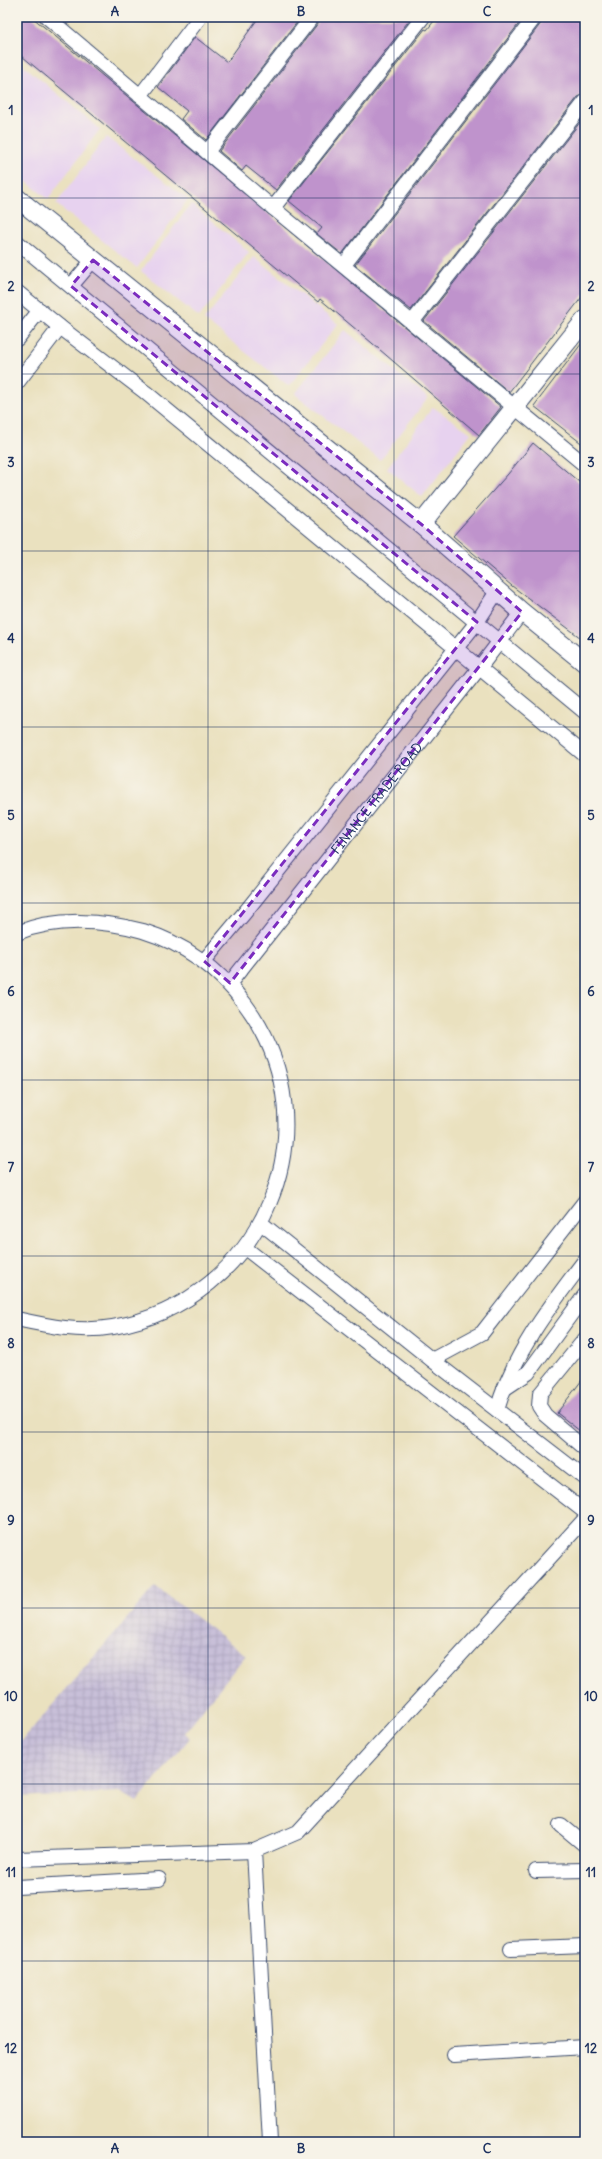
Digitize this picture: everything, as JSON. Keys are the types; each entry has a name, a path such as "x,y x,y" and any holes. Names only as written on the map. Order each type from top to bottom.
{"street":[{"path":"47,17 273,208 413,321 585,465"},
{"path":"140,96 200,17"},
{"path":"207,152 312,17"},
{"path":"273,208 423,17"},
{"path":"344,265 535,17"},
{"path":"413,321 585,102"},
{"path":"17,198 420,524 585,664"},
{"path":"17,242 236,421 414,572 477,622 499,643 585,712"},
{"path":"72,286 93,260"},
{"path":"17,292 145,392 456,647 585,755"},
{"path":"17,339 40,310"},
{"path":"420,524 517,407 585,320"},
{"path":"17,383 60,327"},
{"path":"204,960 246,911 477,622 498,590"},
{"name":"FINANCE TRADE ROAD","path":"230,983 522,612"},
{"path":"17,933 26,929 72,921 119,924 163,938 204,960 230,983 260,1025 280,1072 287,1124 280,1175 261,1223 245,1248 208,1286 163,1313 112,1328 60,1329 17,1318"},
{"path":"432,1360 482,1333 585,1201"},
{"path":"261,1223 432,1360 585,1478"},
{"path":"245,1248 585,1512"},
{"path":"497,1410 503,1389 526,1342 585,1260"},
{"path":"503,1389 528,1373 585,1295"},
{"path":"585,1339 540,1394 539,1406 545,1415 585,1449"},
{"path":"17,1859 254,1851 298,1832 585,1519"},
{"path":"562,1825 585,1845"},
{"path":"254,1851 270,2142"},
{"path":"536,1871 585,1870"},
{"path":"17,1887 159,1879"},
{"path":"511,1949 585,1946"},
{"path":"454,2055 585,2047"}],"highlighted area":[{"path":"93,260 421,524 522,612 230,983 204,961 477,622 71,286"}],"shaded area":[{"path":"17,60 100,129 48,199 17,174"},
{"path":"106,137 188,199 137,268 56,204"},
{"path":"191,204 249,252 199,317 141,271"},
{"path":"254,257 338,324 289,386 204,320"},
{"path":"345,330 428,398 380,460 295,394"},
{"path":"433,407 471,433 422,497 387,468"},
{"path":"155,1586 246,1655 184,1733 190,1738 137,1802 120,1792 17,1797 17,1746"}],"building":[{"path":"22,17 32,17 501,407 479,435 320,299 318,302 17,52 17,24"},
{"path":"259,17 301,17 206,140 181,119 187,111 158,87 195,37 227,62"},
{"path":"320,17 411,18 276,190 246,166 242,171 219,151 319,22"},
{"path":"437,17 524,17 342,254 317,234 322,228 289,201 425,29 427,30"},
{"path":"543,17 585,17 585,94 578,97 411,310 355,265 542,22"},
{"path":"585,116 585,293 509,392 424,321"},
{"path":"585,339 585,446 534,406"},
{"path":"533,443 585,487 585,641 512,586 453,536 508,474"},
{"path":"585,1376 585,1435 557,1413"}]}
